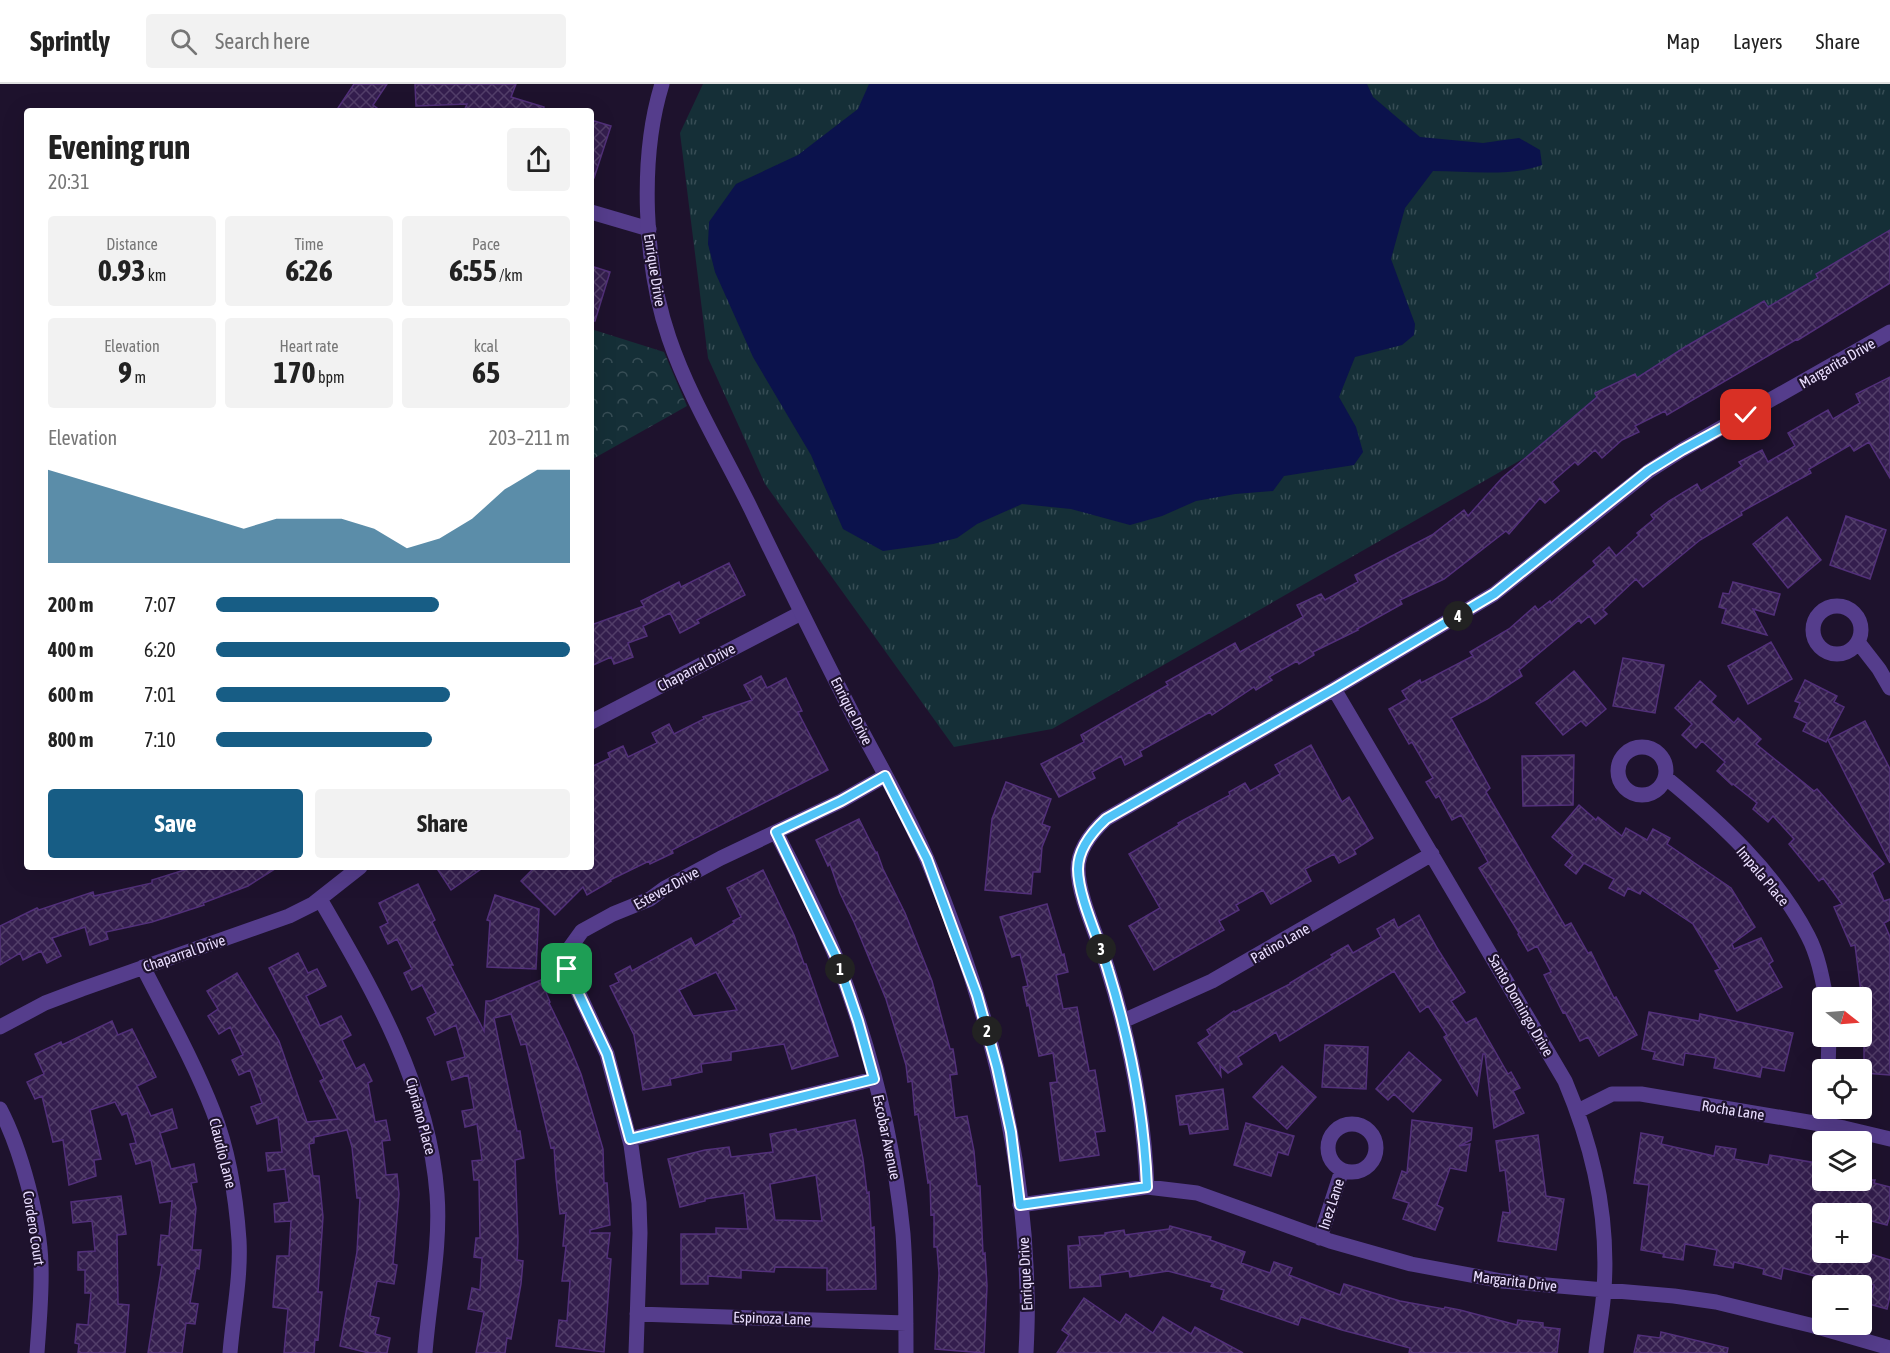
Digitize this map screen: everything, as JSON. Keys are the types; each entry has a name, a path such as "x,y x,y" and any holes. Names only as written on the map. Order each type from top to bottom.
{"street":[{"name":"Enrique Drive","path":"662,84 652,131 648,167 649,229 659,302 669,339 693,395 801,613 927,859 977,995 997,1067 1011,1132 1027,1291 1026,1353"},
{"path":"594,213 649,229"},
{"name":"Margarita Drive","path":"1147,1187 1146,1150 1128,1038 1108,968 1079,885 1078,867 1082,850 1092,831 1106,819 1334,689 1494,594 1648,471 1890,332"},
{"name":"Chaparral Drive","path":"594,720 801,613"},
{"path":"1858,642 1879,669 1890,688"},
{"name":"Santo Domingo Drive","path":"1334,689 1565,1081 1578,1111 1592,1155 1605,1245 1604,1290 1596,1353"},
{"name":"Estevez Drive","path":"636,1353 639,1213 630,1139 607,1054 567,969 569,949 574,939 582,931 613,914 650,899 665,888 841,801 885,776"},
{"name":"Impala Place","path":"1665,777 1701,806 1759,866 1786,901 1809,937 1824,987"},
{"name":"Escobar Avenue","path":"776,832 837,959 874,1079 896,1181 905,1270 906,1353"},
{"name":"Patino Lane","path":"1123,1021 1212,981 1432,854"},
{"name":"Chaparral Drive","path":"0,1027 45,1004 289,916 320,899 356,870"},
{"name":"Cipriano Place","path":"320,899 401,1053 415,1085 432,1150 437,1194 437,1236 424,1353"},
{"name":"Claudio Lane","path":"143,967 213,1111 227,1155 235,1197 239,1242 238,1284 230,1353"},
{"path":"630,1139 874,1079"},
{"name":"Rocha Lane","path":"1578,1111 1612,1094 1625,1092 1890,1138"},
{"name":"Cordero Court","path":"0,1109 9,1126 26,1180 36,1224 41,1263 37,1353"},
{"path":"1819,1124 1820,1119"},
{"name":"Inez Lane","path":"1320,1238 1342,1170"},
{"name":"Margarita Drive","path":"1020,1205 1147,1187 1197,1193 1320,1238 1411,1264 1460,1274 1550,1286 1716,1302 1814,1326 1890,1348"},
{"name":"Espinoza Lane","path":"637,1314 906,1323"}],"green space":[{"path":"703,84 1890,84 1890,248 1052,729 954,747 765,484 708,358 680,133"},
{"path":"594,330 664,352 687,406 594,458"}],"shaded area":[{"path":"869,84 1367,84 1373,97 1420,137 1483,143 1519,138 1540,150 1542,165 1502,172 1433,171 1405,208 1391,259 1415,324 1414,335 1402,345 1355,357 1339,397 1356,427 1363,452 1354,465 1284,476 1273,491 1235,494 1196,501 1162,516 1130,525 1071,509 1022,504 977,524 957,538 883,551 843,529 811,455 753,357 715,272 708,244 709,222 736,184 798,155 858,109"}],"building":[{"path":"354,84 387,84 373,105 377,108 338,108"},
{"path":"415,84 516,84 511,97 544,107 465,108 467,104 416,106"},
{"path":"594,121 611,126 594,178"},
{"path":"1890,230 1890,283 1798,340 1667,415 1665,411 1635,426 1639,432 1622,440 1602,458 1595,450 1578,465 1575,462 1552,482 1559,491 1545,503 1540,498 1509,534 1506,531 1444,579 1400,600 1402,604 1358,630 1313,652 1314,655 1299,664 1297,661 1269,677 1272,680 1256,690 1254,687 1212,715 1210,712 1140,751 1142,756 1125,765 1121,756 1092,772 1095,778 1059,797 1041,764 1084,742 1081,735 1168,685 1166,682 1235,643 1240,652 1303,617 1297,605 1321,594 1325,600 1358,582 1355,575 1432,535 1464,510 1468,516 1502,478 1597,397 1595,393 1635,374 1637,378 1764,301 1768,307 1818,278 1816,274"},
{"path":"594,267 610,272 594,321"},
{"path":"1890,377 1890,478 1869,442 1854,451 1850,445 1809,469 1811,473 1741,512 1742,515 1700,540 1643,587 1636,579 1603,610 1607,614 1595,624 1589,616 1581,623 1579,620 1519,670 1522,676 1487,699 1451,718 1490,788 1486,792 1565,926 1571,923 1588,953 1591,952 1614,998 1616,997 1637,1035 1599,1056 1588,1037 1580,1041 1565,1012 1563,1013 1544,975 1551,972 1537,946 1528,951 1479,868 1488,862 1461,815 1452,820 1439,796 1436,798 1426,782 1433,778 1412,742 1409,744 1389,709 1407,699 1402,691 1420,680 1421,683 1473,656 1470,652 1509,629 1535,606 1538,610 1550,601 1551,603 1596,565 1593,561 1609,547 1616,556 1639,535 1637,533 1654,519 1651,515 1669,501 1697,484 1701,491 1742,466 1739,462 1762,450 1768,462 1795,446 1788,433 1828,410 1833,419 1860,403 1856,394"},
{"path":"1846,516 1886,530 1870,579 1830,565"},
{"path":"1787,517 1821,560 1788,588 1753,544"},
{"path":"729,563 745,595 697,620 699,623 680,633 670,613 643,626 647,636 628,643 633,657 614,664 611,657 594,665 594,624 644,606 641,601 679,582 681,587"},
{"path":"1733,582 1780,594 1774,615 1753,609 1767,635 1722,623 1726,609 1719,607 1723,593 1729,594"},
{"path":"1771,642 1792,679 1748,704 1728,666"},
{"path":"1623,658 1664,665 1655,713 1613,706"},
{"path":"1574,671 1606,709 1586,726 1581,721 1563,735 1536,703"},
{"path":"761,676 767,688 786,678 802,711 798,712 828,770 672,850 673,853 650,864 649,861 610,880 587,895 583,887 555,915 521,881 532,870 594,870 594,766 610,758 608,753 623,746 628,757 657,743 652,733 669,724 674,734 704,719 703,717 752,700 744,685"},
{"path":"1805,680 1837,696 1834,702 1844,707 1826,742 1803,731 1807,723 1794,717 1800,703 1795,701"},
{"path":"1700,681 1716,696 1711,702 1734,723 1738,718 1761,739 1756,744 1814,791 1817,789 1884,864 1872,873 1884,901 1890,899 1890,920 1884,923 1890,937 1890,1075 1872,1074 1872,1059 1864,1059 1864,1047 1872,1047 1872,987 1860,987 1855,945 1851,946 1834,907 1842,904 1823,878 1819,881 1789,844 1794,839 1773,816 1768,822 1753,809 1757,803 1717,771 1725,762 1702,741 1696,748 1682,735 1692,724 1675,708"},
{"path":"1865,721 1890,769 1890,863 1828,740"},
{"path":"1311,745 1342,802 1349,797 1373,838 1354,850 1356,854 1339,863 1334,854 1305,869 1311,881 1271,904 1263,890 1236,905 1239,910 1219,921 1224,930 1154,970 1129,926 1160,908 1129,854 1179,825 1178,823 1230,795 1229,792 1245,783 1250,791 1280,774 1275,765"},
{"path":"1574,755 1573,805 1523,806 1522,756"},
{"path":"1006,782 1051,799 1042,824 1050,827 1042,847 1040,872 1033,872 1031,894 985,890 992,819"},
{"path":"1579,805 1596,820 1598,817 1622,836 1626,828 1647,840 1653,829 1670,838 1667,844 1731,888 1755,927 1732,944 1734,949 1761,938 1773,961 1769,964 1782,987 1737,1011 1715,971 1720,969 1693,924 1642,890 1640,894 1628,888 1624,896 1609,888 1614,879 1584,863 1576,874 1565,865 1573,855 1552,837"},
{"path":"859,819 905,913 932,981 950,1049 953,1049 957,1074 950,1075 955,1118 967,1116 974,1151 977,1186 980,1186 987,1286 984,1353 935,1349 939,1273 937,1247 934,1247 934,1214 931,1215 930,1182 928,1183 918,1114 915,1115 912,1081 908,1082 906,1065 886,999 840,893 830,864 828,866 816,840"},
{"path":"184,870 273,870 248,886 203,903 204,905 152,922 106,932 108,939 90,945 85,927 52,938 61,956 47,963 41,951 23,960 20,953 0,965 0,926 37,908 39,910 93,892 94,896 152,883 152,880"},
{"path":"438,870 480,870 451,890"},
{"path":"763,870 794,935 804,964 806,964 838,1056 792,1069 784,1044 731,1052 731,1060 701,1064 702,1072 670,1079 671,1085 643,1090 634,1035 610,986 619,982 615,974 630,966 632,971 691,938 695,946 734,923 733,921 741,917 727,888","holes":["716,972 737,1010 693,1016 679,990"]},
{"path":"418,884 435,920 432,922 453,965 450,965 484,1031 486,1001 541,980 581,1074 603,1149 604,1183 607,1183 610,1225 590,1230 590,1233 610,1233 607,1258 611,1259 604,1352 556,1346 559,1320 567,1321 570,1281 562,1281 566,1246 563,1246 566,1213 560,1214 554,1147 551,1148 526,1044 521,1045 511,1014 494,1018 524,1158 515,1160 517,1260 523,1261 521,1284 511,1339 507,1338 505,1353 476,1353 484,1312 468,1309 472,1288 480,1290 482,1258 474,1257 476,1238 480,1238 479,1180 474,1180 472,1161 482,1160 477,1124 465,1127 462,1111 474,1109 468,1075 452,1080 447,1062 465,1057 456,1025 435,1035 427,1018 436,1013 422,985 412,990 404,973 412,969 397,939 388,944 380,927 388,923 379,903"},
{"path":"495,895 539,909 536,969 487,967 490,921 487,920"},
{"path":"1047,904 1068,972 1056,975 1063,1009 1077,1007 1089,1071 1095,1070 1105,1131 1095,1132 1099,1155 1060,1161 1050,1083 1057,1082 1053,1053 1039,1056 1023,987 1028,986 1020,954 1012,957 1000,917"},
{"path":"1419,915 1465,992 1451,1001 1466,1023 1476,1018 1508,1074 1511,1072 1520,1088 1513,1091 1524,1113 1494,1128 1485,1054 1483,1054 1477,1095 1444,1037 1447,1035 1428,1006 1420,1012 1394,971 1280,1041 1276,1032 1238,1057 1242,1064 1228,1073 1220,1066 1221,1076 1198,1043 1210,1035 1207,1030 1234,1011 1290,984 1348,945 1353,953 1381,937 1377,929 1394,919 1398,928"},
{"path":"298,953 308,973 317,969 326,986 306,996 320,1026 341,1016 351,1035 342,1040 356,1069 364,1064 372,1081 368,1083 375,1122 386,1120 390,1140 382,1141 386,1175 397,1174 399,1194 393,1264 397,1265 394,1284 377,1281 370,1316 379,1318 375,1334 390,1338 387,1353 369,1353 340,1346 357,1252 360,1198 357,1198 352,1147 347,1130 314,1137 314,1143 309,1144 313,1176 319,1176 323,1217 318,1292 322,1292 318,1340 315,1339 314,1353 284,1353 288,1309 273,1307 277,1256 289,1256 291,1221 275,1222 274,1204 289,1202 285,1169 268,1171 266,1153 282,1152 278,1117 257,1124 251,1107 262,1103 250,1070 239,1075 232,1060 243,1055 230,1027 219,1034 208,1016 218,1009 207,991 237,973 279,1041 307,1122 338,1119 320,1081 324,1079 269,968"},
{"path":"1649,1012 1699,1021 1700,1014 1793,1033 1784,1071 1762,1067 1760,1077 1714,1068 1716,1058 1685,1053 1683,1065 1653,1059 1655,1052 1642,1049"},
{"path":"112,1021 118,1035 132,1029 156,1077 137,1086 151,1116 172,1109 177,1128 160,1133 171,1169 194,1164 197,1182 191,1183 196,1208 192,1250 201,1250 199,1269 196,1268 190,1303 198,1304 195,1324 186,1323 182,1353 148,1353 162,1265 158,1265 161,1235 169,1236 172,1201 160,1203 151,1160 136,1164 130,1144 136,1143 127,1113 122,1115 115,1102 90,1110 101,1159 94,1160 96,1176 69,1185 63,1140 53,1142 42,1096 35,1099 27,1082 44,1074 35,1054 61,1042 62,1045"},
{"path":"1325,1045 1368,1047 1366,1089 1322,1087"},
{"path":"1409,1052 1441,1080 1413,1112 1394,1094 1388,1100 1376,1089"},
{"path":"1282,1066 1316,1097 1287,1129 1253,1097"},
{"path":"1223,1089 1228,1129 1190,1134 1188,1124 1180,1125 1176,1096"},
{"path":"855,1120 867,1193 869,1192 871,1228 874,1227 876,1289 827,1290 827,1268 775,1267 774,1272 741,1270 741,1278 708,1276 708,1284 681,1284 681,1234 716,1234 716,1228 748,1229 744,1193 705,1199 705,1201 680,1207 668,1159 729,1147 731,1157 773,1152 770,1134 796,1129 797,1132","holes":["816,1175 822,1221 775,1220 770,1184"]},
{"path":"1412,1120 1472,1128 1471,1140 1459,1146 1470,1144 1466,1171 1450,1168 1437,1205 1443,1208 1435,1230 1403,1219 1409,1203 1393,1198 1402,1171 1407,1173"},
{"path":"1246,1123 1294,1136 1288,1155 1278,1152 1271,1176 1234,1165"},
{"path":"1641,1133 1663,1137 1661,1144 1714,1156 1716,1146 1736,1149 1734,1159 1768,1165 1770,1155 1812,1162 1812,1191 1872,1191 1872,1180 1875,1180 1874,1183 1890,1187 1890,1216 1887,1225 1872,1221 1872,1203 1812,1203 1812,1263 1872,1263 1872,1254 1890,1260 1890,1296 1887,1309 1872,1305 1874,1285 1872,1284 1872,1275 1812,1275 1783,1268 1781,1279 1763,1274 1764,1269 1734,1262 1733,1268 1714,1265 1717,1250 1685,1244 1683,1260 1641,1250 1649,1185 1634,1183"},
{"path":"1538,1135 1546,1196 1564,1199 1556,1250 1498,1241 1503,1212 1510,1213 1505,1170 1500,1171 1496,1141"},
{"path":"121,1196 126,1234 117,1235 118,1304 129,1305 125,1353 78,1353 79,1344 75,1343 77,1324 88,1325 91,1293 85,1293 85,1270 78,1270 78,1252 95,1251 92,1221 73,1223 71,1202"},
{"path":"1170,1226 1211,1237 1210,1240 1245,1252 1241,1263 1270,1273 1274,1262 1292,1268 1289,1275 1340,1295 1344,1284 1400,1301 1460,1310 1517,1325 1518,1320 1543,1323 1543,1327 1560,1329 1557,1353 1409,1353 1410,1348 1301,1317 1298,1325 1221,1299 1224,1290 1211,1286 1213,1283 1168,1271 1130,1277 1129,1271 1100,1275 1101,1286 1070,1288 1068,1246 1080,1245 1079,1237 1105,1235 1105,1233 1124,1230 1125,1235 1169,1229"},
{"path":"1084,1298 1120,1323 1126,1314 1153,1333 1163,1317 1191,1334 1195,1327 1243,1353 1057,1353 1069,1335 1062,1330"},
{"path":"1661,1332 1728,1348 1727,1353 1634,1353 1638,1335 1660,1338"}],"route":[{"path":"567,969 607,1054 630,1139 874,1079 837,959 776,832 841,801 885,776 927,859 977,995 997,1067 1011,1132 1020,1205 1147,1187 1146,1150 1128,1038 1108,968 1079,885 1078,867 1082,850 1092,831 1106,819 1334,689 1494,594 1648,471 1746,415"}]}
